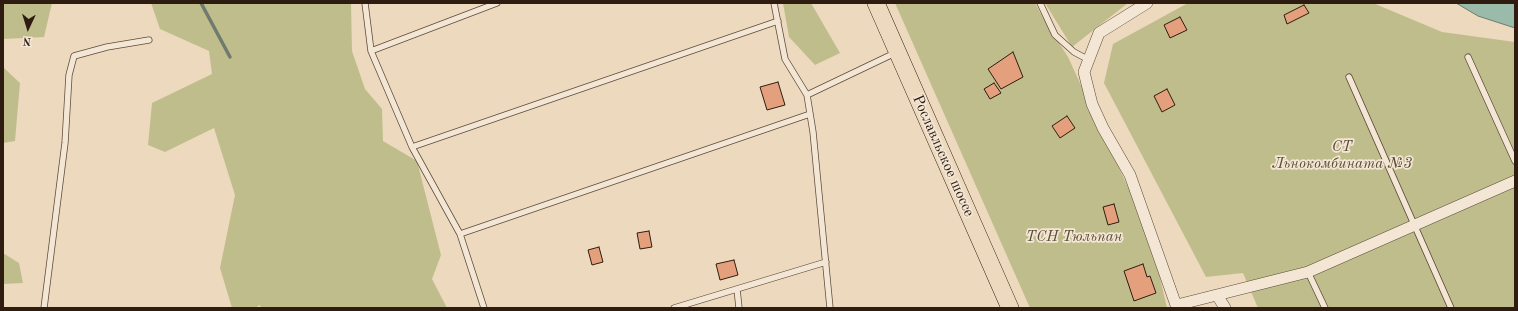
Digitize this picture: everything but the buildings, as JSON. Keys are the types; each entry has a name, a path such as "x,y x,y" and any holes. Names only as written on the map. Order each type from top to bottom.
{"main road":[{"name":"Рославльское шоссе","path":"876,3 1010,308"}],"street":[{"path":"1147,3 1135,6 1100,33 1084,72 1092,104 1130,175 1177,307 1217,295 1308,272 1515,180"},
{"path":"1217,295 1225,308"}],"lane":[{"path":"365,3 371,51 412,147 460,234 484,308"},
{"path":"371,51 497,3"},
{"path":"774,3 785,59 806,95 810,114 830,308"},
{"path":"1040,3 1055,35 1074,52 1089,60"},
{"path":"412,147 778,21"},
{"path":"44,308 64,143 69,75 74,56 108,47 148,40"},
{"path":"806,95 897,52"},
{"path":"1468,57 1515,161"},
{"path":"1349,77 1451,308"},
{"path":"460,234 810,114"},
{"path":"674,308 826,262"},
{"path":"1308,272 1325,308"},
{"path":"737,289 739,308"}],"green space":[{"path":"3,3 52,3 44,37 3,39"},
{"path":"151,3 351,3 352,51 365,89 382,109 383,141 417,161 441,255 432,279 447,308 261,308 260,305 255,308 232,308 220,268 235,195 214,128 165,152 148,145 152,103 212,74 209,51 160,29"},
{"path":"783,3 811,3 840,53 815,65 789,37"},
{"name":"ТСН Тюльпан","path":"895,3 1035,3 1068,57 1150,235 1167,308 1030,308"},
{"path":"1045,3 1128,3 1072,47"},
{"name":"СТ Льнокомбината №3","path":"1188,3 1373,3 1442,32 1515,42 1515,308 1258,308 1243,273 1206,277 1104,83 1113,44"},
{"path":"3,67 20,83 15,141 3,143"},
{"path":"3,253 19,263 23,283 3,284"}],"shaded area":[{"path":"1456,3 1515,3 1515,28 1478,16"}],"waterway":[{"path":"201,3 230,57"}]}
